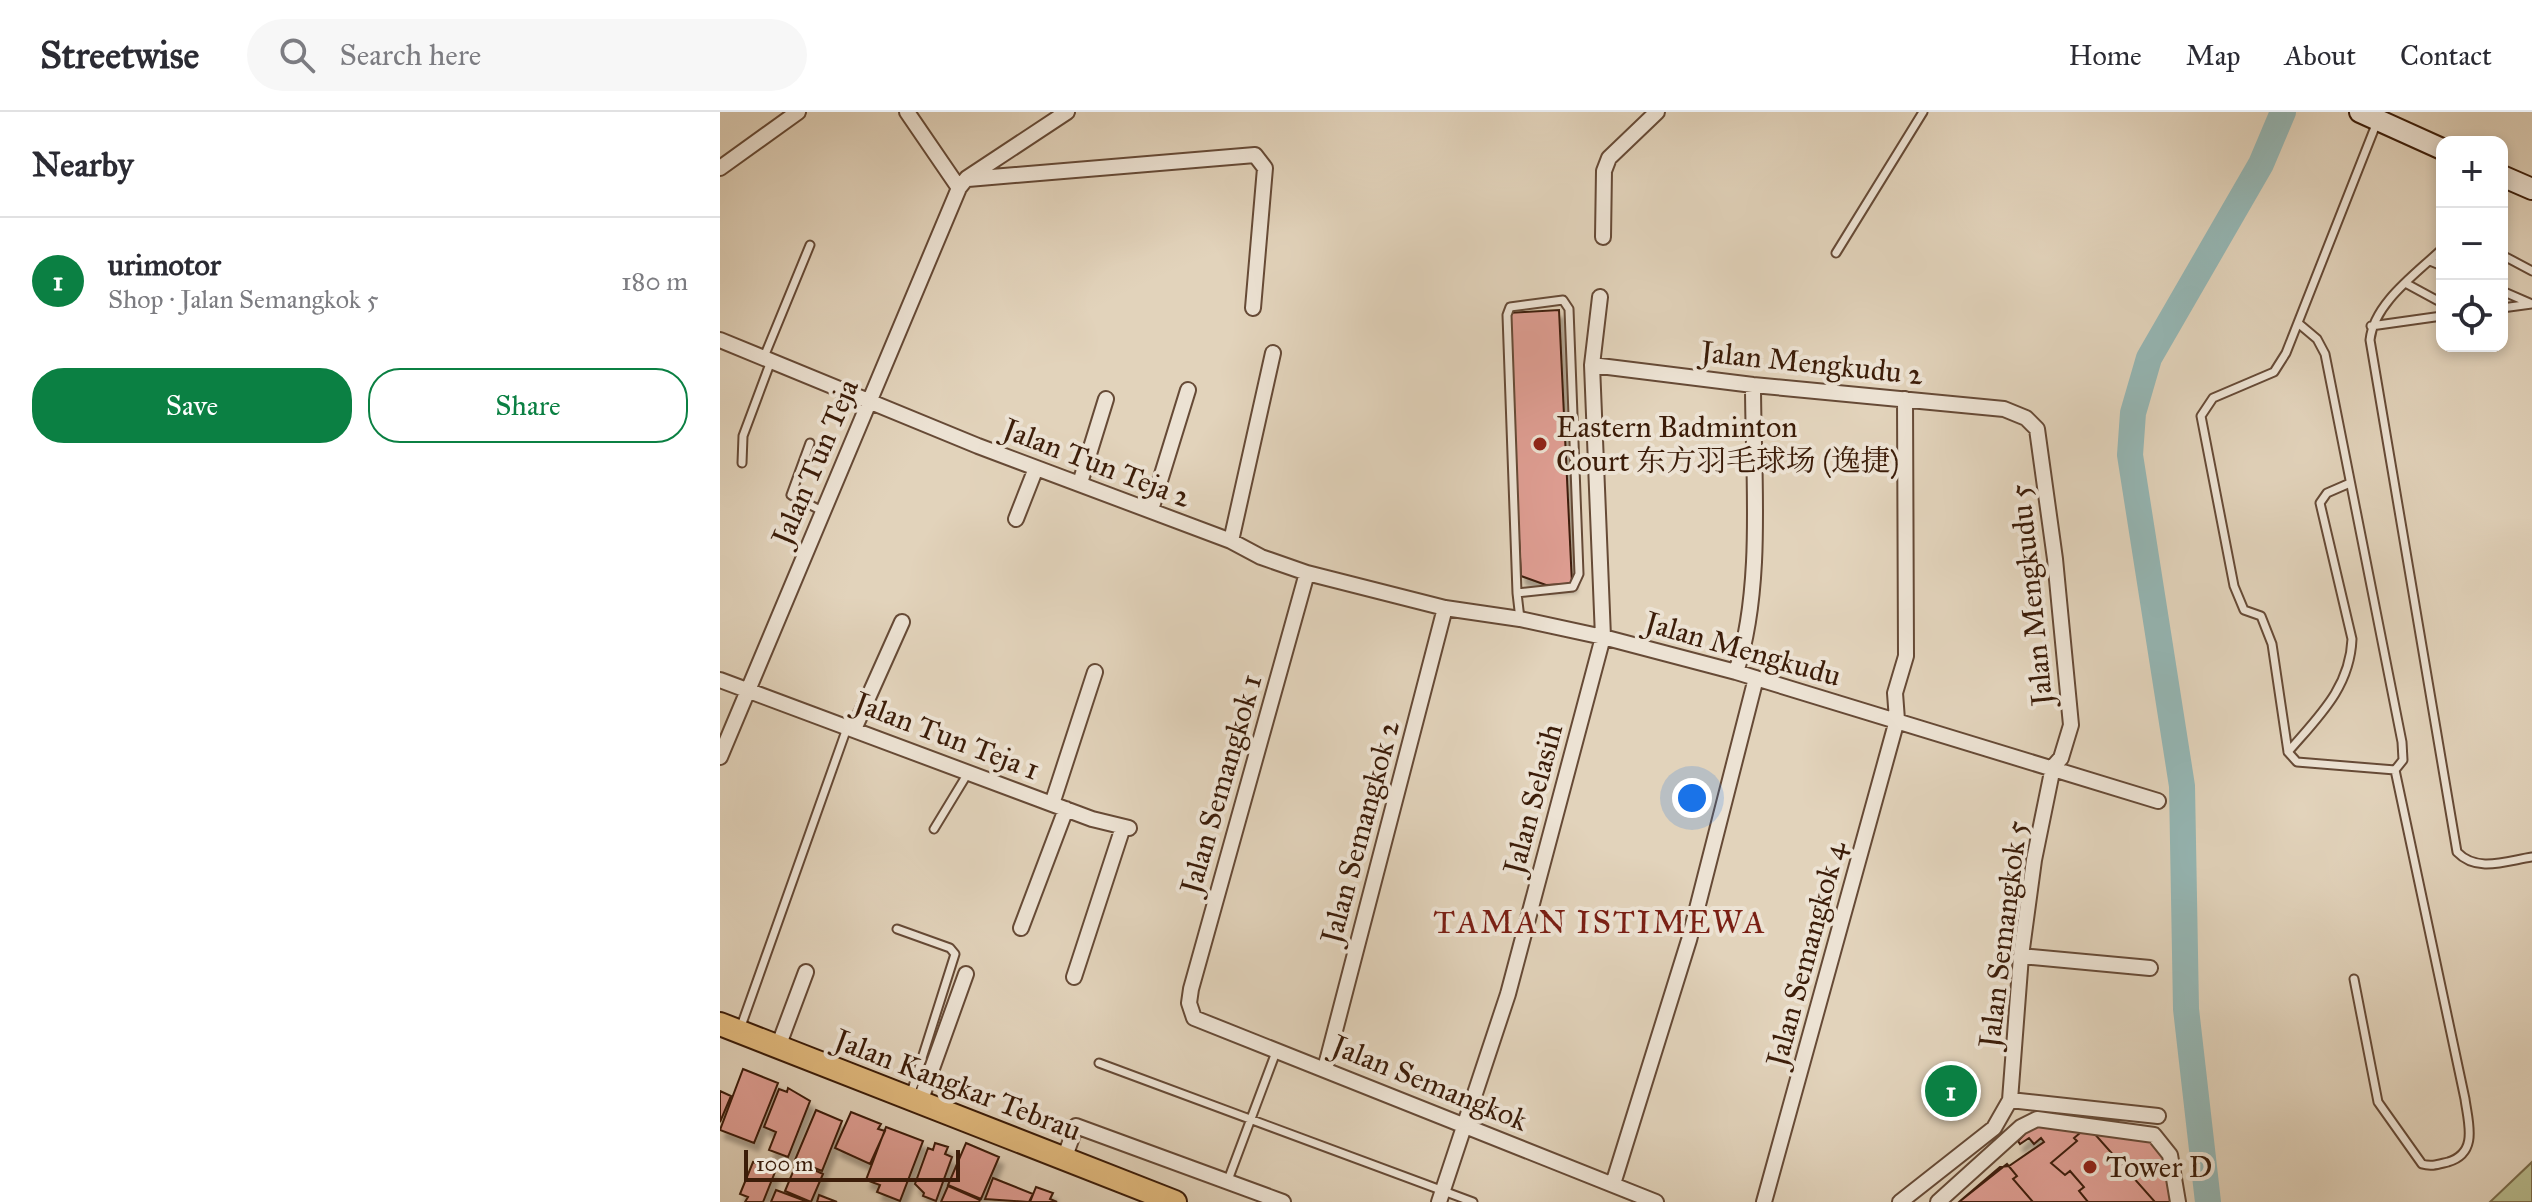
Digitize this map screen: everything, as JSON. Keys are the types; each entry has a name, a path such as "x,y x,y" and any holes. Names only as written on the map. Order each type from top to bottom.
{"main road":[{"name":"Jalan Kangkar Tebrau","path":"730,1027 1064,1159 1142,1196 1175,1202"}],"street":[{"path":"720,168 798,112"},
{"path":"907,112 963,183"},
{"path":"963,183 1067,112"},
{"path":"1603,237 1604,171 1609,158 1657,112"},
{"path":"2369,116 2436,146"},
{"path":"963,183 1255,155 1265,168 1253,308"},
{"path":"2508,179 2532,189"},
{"name":"Jalan Tun Teja","path":"720,757 963,183"},
{"name":"Jalan Selasih","path":"1441,1197 1508,994 1603,637 1592,365 1600,297"},
{"name":"Jalan Tun Teja 2","path":"720,340 1307,573"},
{"path":"1231,541 1273,353"},
{"name":"Jalan Mengkudu 2","path":"1592,365 1753,385 2004,409 2026,418"},
{"path":"1736,672 1745,644 1751,598 1753,385"},
{"path":"1151,510 1188,390"},
{"path":"1080,483 1106,399"},
{"name":"Jalan Semangkok 4","path":"1764,1202 1897,720 1895,693 1906,656 1905,399"},
{"name":"Jalan Mengkudu 5","path":"2026,418 2037,429 2055,559 2071,725 2065,748 2053,767"},
{"path":"1016,519 1036,468"},
{"name":"Jalan Mengkudu","path":"1307,573 1445,608 1520,619 1603,637 1736,672 2158,801"},
{"name":"Jalan Semangkok 1","path":"1190,1009 1191,989 1307,573"},
{"name":"Jalan Semangkok 2","path":"1325,1069 1445,608"},
{"path":"852,726 902,622"},
{"path":"1021,928 1059,806 1095,672"},
{"path":"1613,1184 1689,940 1756,678"},
{"name":"Jalan Tun Teja 1","path":"720,680 852,726 1059,806 1126,827 1074,977"},
{"name":"Jalan Semangkok 5","path":"1900,1202 1994,1128 2010,1100 2021,956 2034,860 2053,767"},
{"path":"2021,956 2150,968"},
{"path":"778,1047 806,972"},
{"path":"915,1100 966,974"},
{"name":"Jalan Semangkok","path":"1190,1009 1197,1021 1465,1124 1650,1201"},
{"path":"2010,1100 2158,1116"},
{"path":"1938,1202 2021,1127 2045,1118 2154,1135 2170,1155 2178,1202"},
{"path":"1064,1159 1076,1126 1283,1202"}],"lane":[{"path":"1836,253 1923,112"},
{"path":"2369,116 2298,323 2274,372 2213,398 2201,416 2234,586 2244,610 2261,616 2272,644 2288,752 2297,762 2395,770"},
{"path":"742,463 743,436 810,245"},
{"path":"2436,255 2380,311 2371,326 2370,340 2457,852 2467,862 2482,865 2532,857"},
{"path":"2508,258 2532,271"},
{"path":"2430,261 2436,264"},
{"path":"2407,284 2436,300"},
{"path":"2508,294 2532,304"},
{"path":"1517,593 1573,587 1579,574 1569,309 1563,300 1517,304 1510,307 1507,315 1517,593 1520,619"},
{"path":"2508,307 2532,304"},
{"path":"2371,326 2436,317"},
{"path":"2298,323 2317,339 2325,354 2402,742 2403,760 2395,770"},
{"path":"810,443 791,495 822,511"},
{"path":"2288,752 2336,696 2351,656 2352,639 2320,503 2327,493 2350,483"},
{"path":"730,1027 852,726"},
{"path":"2354,979 2378,1102 2422,1164 2431,1166 2455,1160 2467,1148 2471,1138 2465,1099 2395,770"},
{"path":"934,829 968,771"},
{"path":"897,929 950,948 955,954 915,1100"},
{"path":"1228,1181 1276,1052"},
{"path":"1099,1063 1250,1119 1441,1197 1473,1202"}],"green space":[{"path":"2532,1162 2532,1202 2490,1202"}],"building":[{"name":"Eastern Badminton Court 东方羽毛球场 (逸捷)","path":"1559,310 1572,584 1546,585 1521,576 1507,313"},
{"path":"743,1069 778,1083 754,1143 720,1130"},
{"path":"788,1088 810,1101 788,1157 769,1150 776,1132 764,1127 779,1089 787,1092"},
{"path":"720,1091 731,1096 720,1122"},
{"path":"816,1110 842,1121 822,1171 795,1160"},
{"path":"851,1112 881,1124 878,1129 885,1131 870,1164 835,1148"},
{"path":"2038,1120 2149,1136 2169,1159 2174,1202 1959,1202 2000,1167 2009,1166 2044,1142 2041,1138 2034,1144 2029,1138 2020,1144 2018,1141"},
{"path":"886,1127 923,1141 900,1201 877,1192 880,1185 866,1180"},
{"name":"Tower D","path":"2086,1128 2155,1202 2088,1202 2079,1191 2084,1187 2070,1171 2065,1175 2051,1163 2077,1141 2074,1138"},
{"path":"935,1143 948,1147 945,1154 952,1157 936,1201 923,1196 924,1193 915,1184 928,1148 933,1150"},
{"path":"966,1143 999,1157 981,1199 948,1185"},
{"path":"753,1162 775,1172 763,1202 745,1202 748,1197 740,1194"},
{"path":"797,1162 823,1174 811,1202 785,1191"},
{"path":"2007,1164 2017,1176 2013,1179 2033,1202 1959,1202"},
{"path":"993,1178 1033,1194 1029,1202 985,1199"},
{"path":"948,1186 980,1200 941,1202"},
{"path":"1036,1187 1053,1193 1050,1199 1057,1202 1030,1202"},
{"path":"776,1190 808,1202 771,1202"},
{"path":"819,1195 837,1202 817,1202"}],"waterway":[{"path":"2208,1202 2186,1009 2182,786 2130,455 2133,413 2149,358 2261,164 2283,112"}],"place":[{"name":"Eastern Badminton Court 东方羽毛球场 (逸捷)","path":"1540,444"},
{"name":"urimotor","path":"1951,1091"},
{"name":"Tower D","path":"2090,1167"}],"district":[{"name":"TAMAN ISTIMEWA","path":"1600,922"}]}
